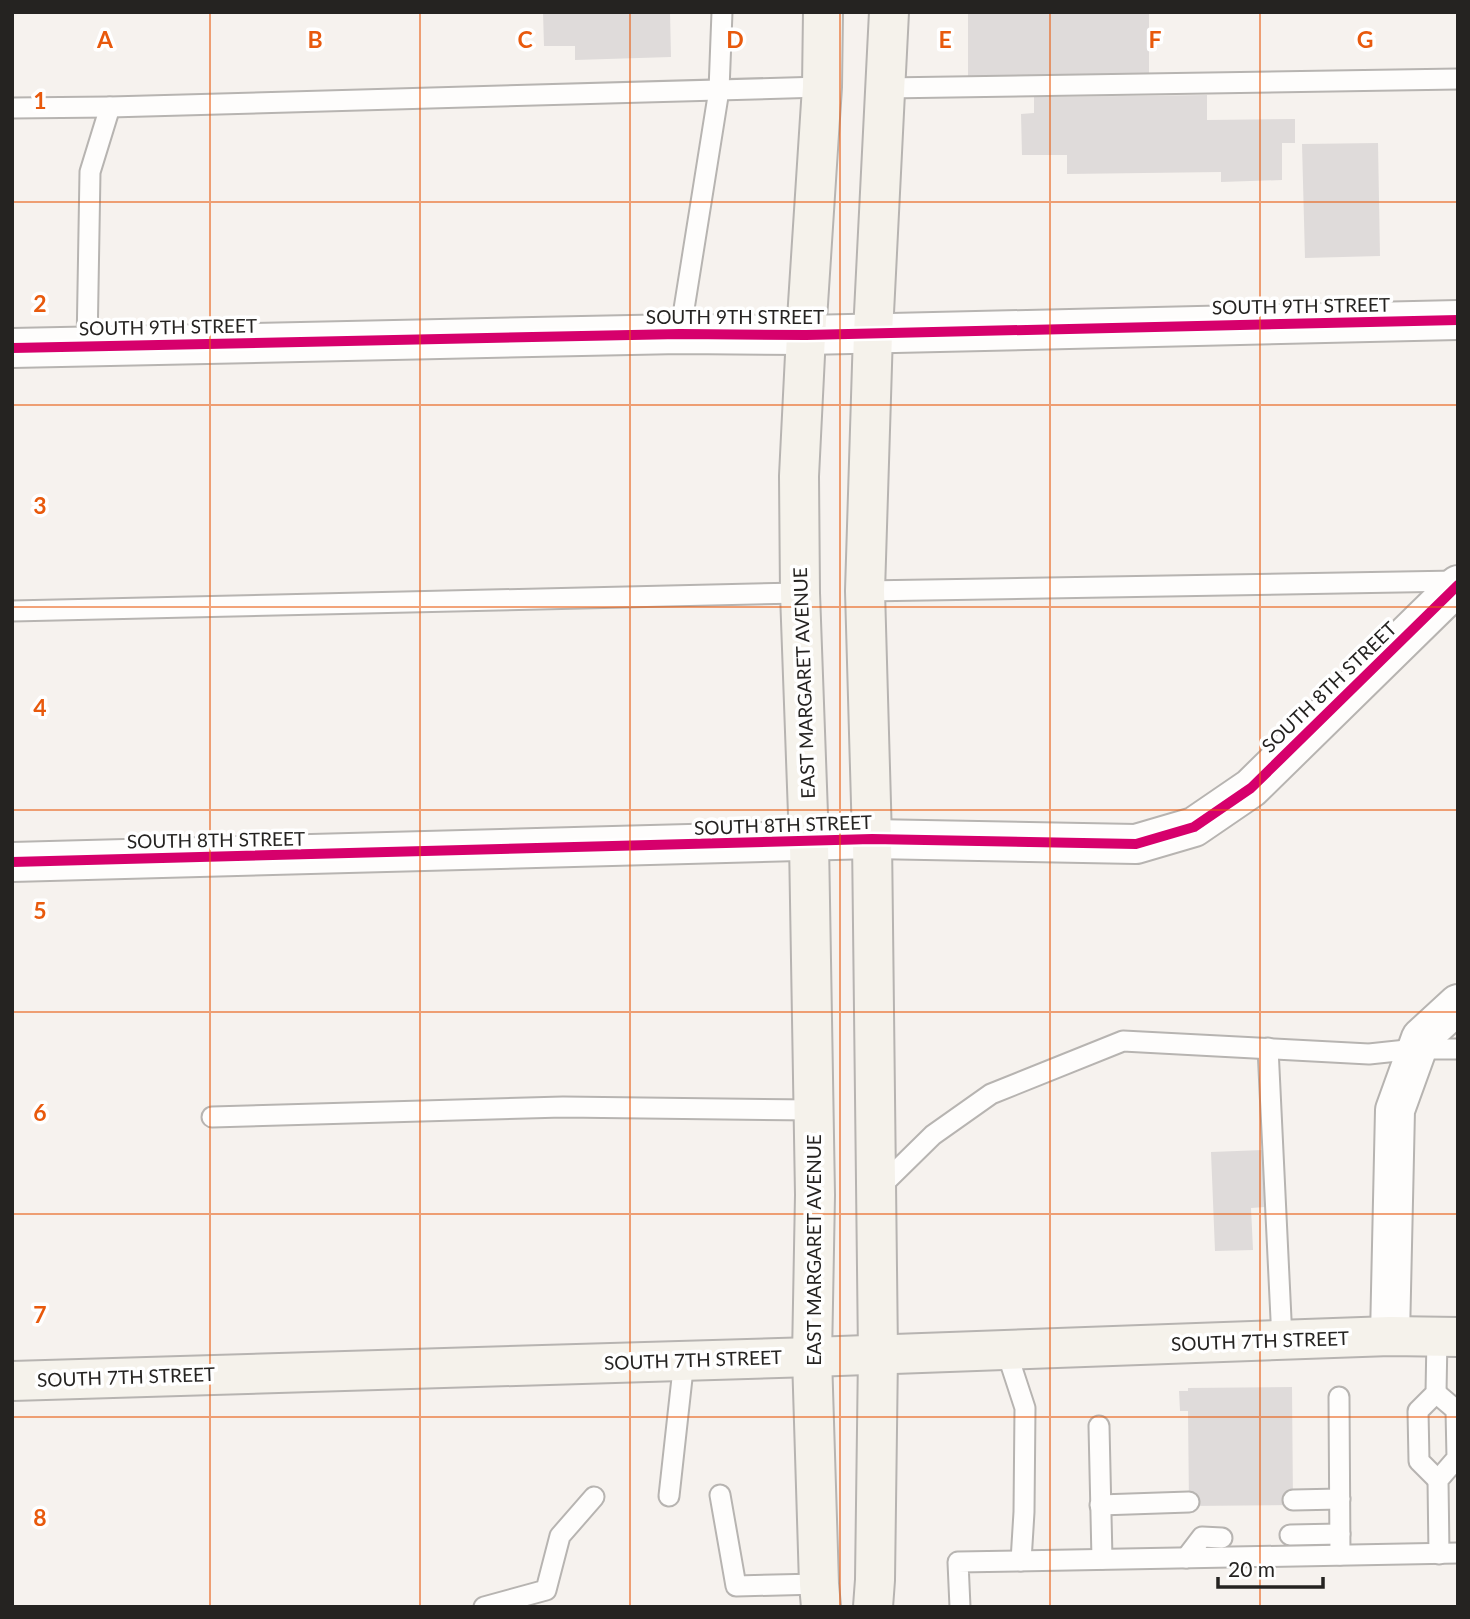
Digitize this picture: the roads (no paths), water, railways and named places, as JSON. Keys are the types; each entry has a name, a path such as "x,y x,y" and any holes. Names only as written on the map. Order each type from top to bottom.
{"main road":[{"name":"EAST MARGARET AVENUE","path":"820,1595 813,1357 816,1195 799,476 822,87 823,12"},
{"path":"873,1607 878,1354 866,591 873,333 889,12"},
{"name":"SOUTH 7TH STREET","path":"12,1381 813,1357 1390,1336 1447,1337"}],"street":[{"name":"SOUTH 9TH STREET","path":"12,348 680,334 806,335 1458,320"},
{"name":"SOUTH 8TH STREET","path":"12,862 872,839 1136,844 1194,827 1251,788 1458,583"},
{"path":"1390,1336 1395,1110 1421,1038 1458,1004"}],"lane":[{"path":"680,334 719,90 722,12"},
{"path":"886,88 1458,79"},
{"path":"12,108 822,87"},
{"path":"86,347 90,172 110,107"},
{"path":"866,591 1458,583"},
{"path":"12,611 800,593"},
{"path":"875,1192 933,1135 991,1094 1123,1041 1369,1054 1416,1049 1458,1049"},
{"path":"1268,1048 1282,1340"},
{"path":"212,1116 564,1107 814,1110"},
{"path":"960,1607 958,1562 1448,1553 1438,1480 1419,1461 1418,1411 1436,1393 1447,1337"},
{"path":"1006,1350 1025,1408 1021,1561"},
{"path":"669,1496 684,1360"},
{"path":"1436,1393 1456,1410 1457,1458 1438,1480"},
{"path":"1339,1397 1340,1555"},
{"path":"1099,1426 1102,1559"},
{"path":"720,1495 736,1586 820,1595"},
{"path":"484,1607 546,1590 560,1536 594,1497"},
{"path":"1293,1500 1340,1499"},
{"path":"1100,1505 1189,1502"},
{"path":"1290,1535 1340,1534"},
{"path":"1186,1558 1202,1537 1222,1538"}]}
